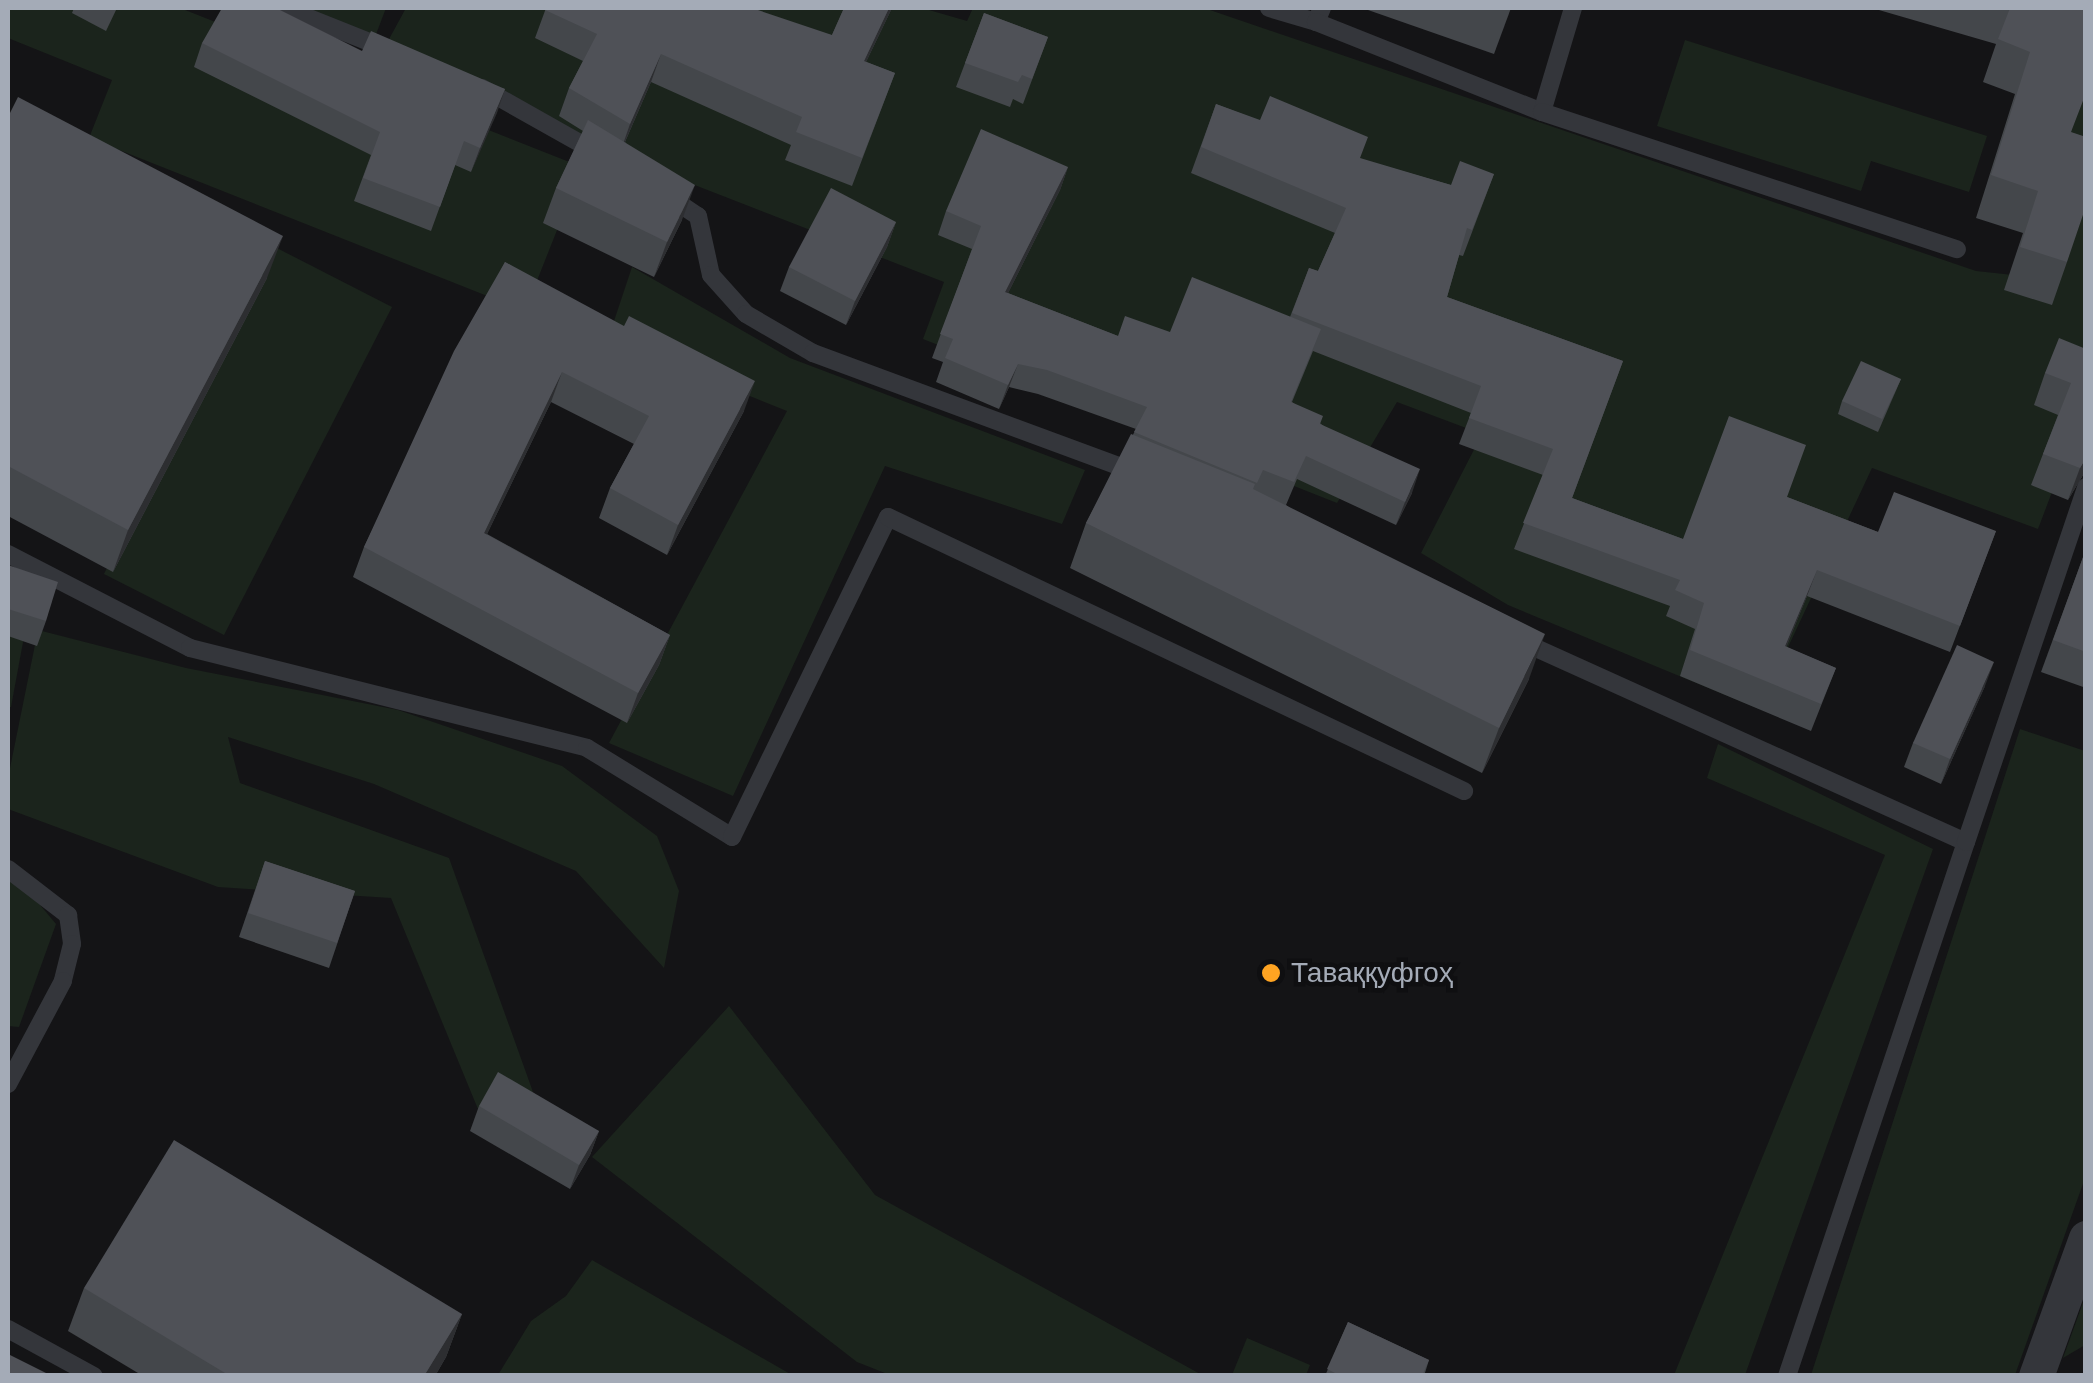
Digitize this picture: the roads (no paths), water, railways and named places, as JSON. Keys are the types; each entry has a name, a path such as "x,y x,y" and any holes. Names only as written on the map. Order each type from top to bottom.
{"street":[{"path":"2036,1376 2086,1238"}],"lane":[{"path":"284,8 410,59"},
{"path":"1269,8 1319,15 1542,112 1957,249"},
{"path":"1542,112 1574,8"},
{"path":"464,81 611,162"},
{"path":"642,180 698,216 717,287 780,334 813,353 1164,484"},
{"path":"1786,1376 2086,487"},
{"path":"8,554 190,648 587,748 732,837 888,517 1464,791"},
{"path":"1496,630 1966,842"},
{"path":"8,868 68,915 72,944 64,981 8,1084"},
{"path":"8,1329 94,1376"}],"place":[{"name":"Таваққуфгоҳ","path":"1271,973"}]}
